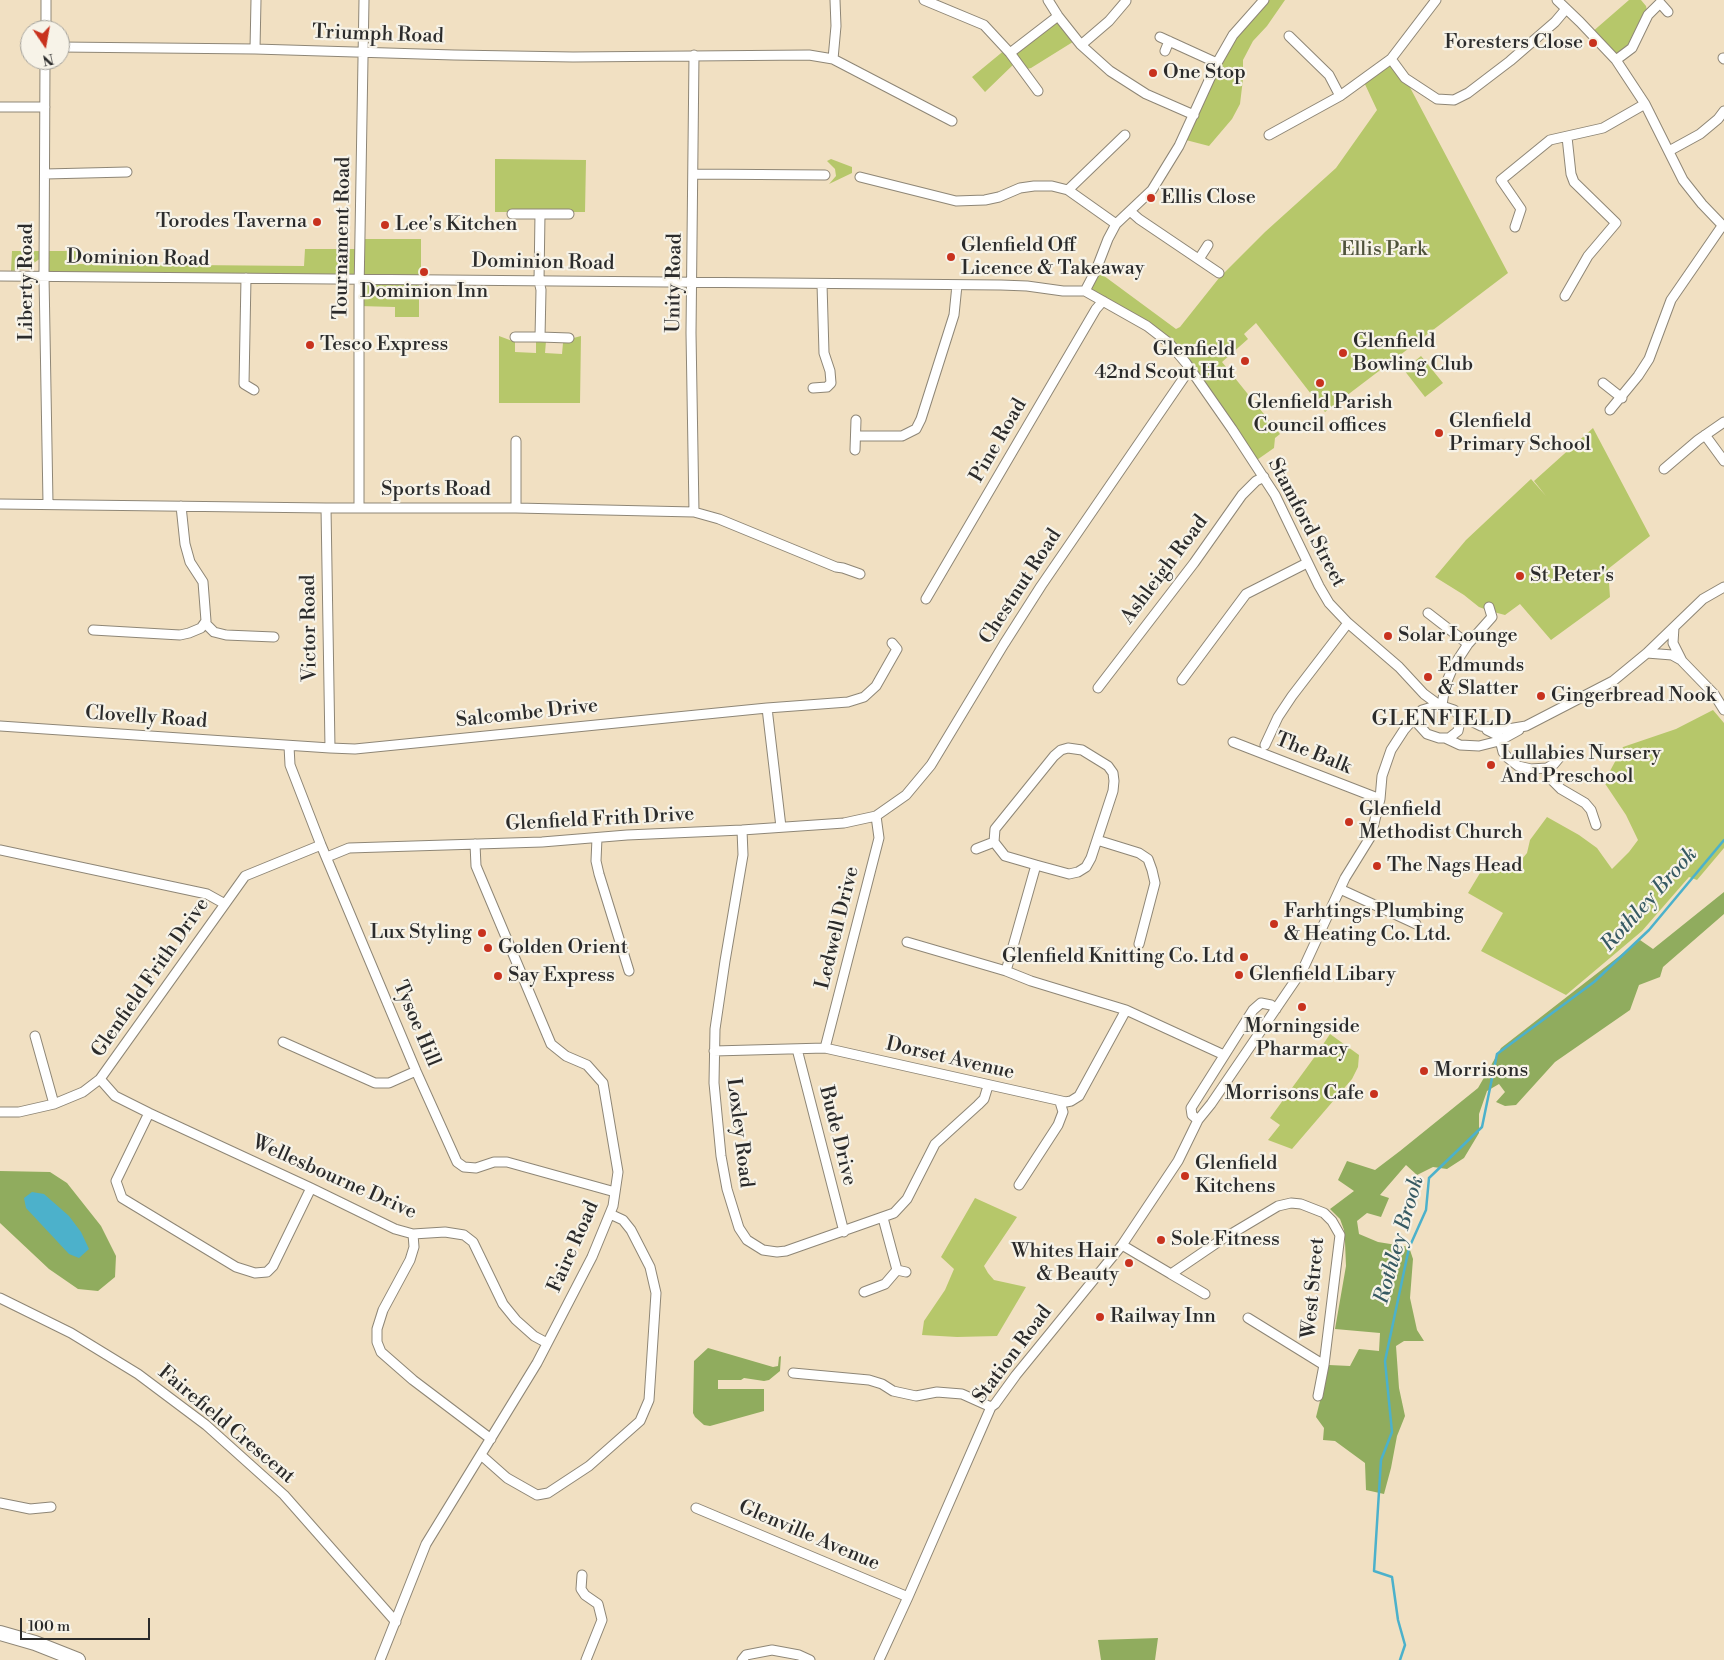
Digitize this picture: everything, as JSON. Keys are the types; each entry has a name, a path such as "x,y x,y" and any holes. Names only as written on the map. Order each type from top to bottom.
{"highway":[{"path":"0,1633 35,1643 78,1660"}],"street":[{"path":"46,0 46,20"},
{"path":"255,49 256,0"},
{"name":"Tournament Road","path":"359,507 364,0"},
{"path":"832,59 836,26 835,0"},
{"path":"1048,0 1081,45 1110,72 1146,94 1194,115"},
{"path":"1084,291 1094,275 1116,224 1152,190 1179,146 1217,63 1233,35 1264,0"},
{"path":"1269,135 1340,96 1391,59 1436,0"},
{"path":"1557,0 1616,60 1645,104 1683,180 1723,226 1672,300 1649,359 1622,398 1610,410"},
{"path":"930,1 984,25 1010,53 1038,91"},
{"path":"1081,45 1109,21 1126,1"},
{"path":"1616,60 1632,48 1648,15 1660,3 1668,12"},
{"path":"1391,59 1405,78 1437,100 1454,100 1468,93 1510,61 1555,22 1566,9"},
{"path":"1010,53 1058,16"},
{"path":"1289,36 1329,76 1340,96"},
{"path":"1160,37 1217,63"},
{"path":"1164,51 1169,41"},
{"name":"Triumph Road","path":"70,46 574,57 809,55 832,59 952,121"},
{"name":"Unity Road","path":"694,55 691,333 694,512"},
{"name":"Liberty Road","path":"45,70 44,276 48,503"},
{"path":"1515,227 1521,208 1500,180 1550,140 1603,128 1645,104"},
{"path":"0,107 45,107"},
{"path":"1669,151 1700,134 1718,119 1724,111"},
{"path":"1068,190 1125,135"},
{"path":"1565,296 1588,256 1616,223 1574,182 1571,174 1567,137"},
{"path":"45,174 127,172"},
{"path":"693,174 825,175"},
{"path":"860,177 956,201 985,200 999,197 1020,188 1052,186 1068,190 1116,224"},
{"path":"1130,211 1219,274"},
{"path":"512,214 569,214"},
{"path":"540,214 538,281 541,290 540,337"},
{"path":"1199,259 1208,245"},
{"name":"Dominion Road","path":"0,276 1027,286 1064,291 1084,291"},
{"path":"246,278 244,384 254,390"},
{"path":"813,388 827,387 831,383 830,371 824,353 822,284"},
{"path":"856,436 902,436 916,429 954,315 957,286"},
{"name":"Stamford Street","path":"1084,291 1126,313 1169,343 1192,371 1264,477 1329,603 1348,623 1399,667 1417,688 1440,705"},
{"name":"Pine Road","path":"926,599 1096,309 1103,301"},
{"path":"515,337 569,338"},
{"name":"Chestnut Road","path":"876,816 906,795 931,765 1041,586 1184,376 1192,371"},
{"path":"1603,383 1622,398"},
{"path":"854,450 856,420"},
{"path":"1664,468 1724,422"},
{"path":"1705,435 1724,461"},
{"path":"516,441 516,508"},
{"name":"Ashleigh Road","path":"1098,688 1194,563 1242,496 1256,481 1264,477"},
{"name":"Sports Road","path":"0,504 516,508 694,512 719,519 836,567 860,574"},
{"path":"93,630 190,634 201,628 204,624 206,621 206,609 203,582 190,562 185,544 181,506"},
{"name":"Victor Road","path":"326,508 330,748"},
{"path":"1182,680 1246,594 1307,563"},
{"path":"1445,738 1460,745 1487,745 1501,740 1613,681 1648,653 1703,598 1724,587"},
{"path":"1440,705 1453,667 1468,644 1492,617 1489,606"},
{"path":"1428,613 1468,644"},
{"path":"1265,745 1278,717 1292,696 1348,623"},
{"path":"204,624 214,632 226,635 274,637"},
{"path":"1674,627 1673,643 1682,660 1714,694 1724,710"},
{"name":"Salcombe Drive","path":"290,746 355,749 768,708 848,702 864,697 876,686 896,649 892,643"},
{"path":"1648,653 1672,655 1682,660"},
{"path":"1417,688 1420,701 1418,724 1421,730"},
{"path":"1418,714 1429,706 1440,705 1454,710 1459,715 1495,733 1501,740 1503,752 1518,766 1531,769 1547,768 1559,758"},
{"path":"768,708 781,827"},
{"name":"Station Road","path":"879,1660 991,1406 995,1404 1016,1375 1122,1245 1178,1161 1198,1120 1211,1104 1303,969 1340,889 1371,836 1380,799 1382,776 1391,750 1409,722 1418,714"},
{"path":"1400,737 1408,732 1421,730 1439,738 1454,735 1458,731 1459,715"},
{"name":"Clovelly Road","path":"0,726 290,746"},
{"path":"1481,726 1508,729 1526,726"},
{"name":"The Balk","path":"1233,742 1380,799"},
{"name":"Tysoe Hill","path":"290,746 290,765 322,845 416,1071 457,1162 464,1167 476,1168 494,1162 506,1162 615,1192"},
{"path":"1068,748 1082,750 1108,766 1113,773 1113,791 1097,840 1086,867 1078,872 1069,874 1006,856 994,842 995,829 998,823 1061,750 1068,748"},
{"path":"1547,768 1553,781 1561,789 1585,803 1596,825"},
{"name":"Glenfield Frith Drive","path":"327,857 349,848 542,842 742,830 844,823 876,816"},
{"name":"Ledwell Drive","path":"825,1048 879,838 876,816"},
{"name":"Loxley Road","path":"742,830 743,855 715,1030 714,1082 721,1156 727,1189 743,1235 751,1244 770,1252 786,1251 894,1214 907,1198 935,1144 984,1099 988,1086"},
{"path":"597,838 596,861 599,874 629,971"},
{"path":"1097,840 1139,852 1148,859 1154,883 1139,944"},
{"path":"974,850 994,842"},
{"name":"Faire Road","path":"380,1660 426,1544 537,1363 592,1257 613,1206 618,1172 604,1083 587,1065 566,1056 551,1044 476,866 474,844"},
{"name":"Glenfield Frith Drive","path":"0,1112 18,1112 54,1104 83,1092 100,1079 245,876 322,845"},
{"path":"0,850 207,894 225,904"},
{"path":"1006,971 1036,865"},
{"path":"1340,889 1416,924"},
{"path":"907,942 1006,971 1031,981 1126,1010 1224,1055"},
{"path":"1198,1120 1192,1115 1191,1108 1258,1005 1266,1003 1276,1008"},
{"path":"1019,1185 1058,1125 1063,1112 1060,1102 1071,1101 1079,1096 1126,1010"},
{"path":"35,1036 54,1104"},
{"path":"283,1042 375,1082 388,1083 416,1071"},
{"name":"Dorset Avenue","path":"714,1051 825,1048 1060,1102"},
{"name":"Bude Drive","path":"797,1049 844,1232"},
{"name":"Wellesbourne Drive","path":"100,1079 115,1096 149,1114 311,1188 395,1229 413,1234 445,1232 464,1235 473,1242 503,1304 516,1320 534,1336 547,1343"},
{"path":"149,1114 116,1181 122,1198 236,1267 255,1273 267,1272 273,1266 311,1188"},
{"name":"West Street","path":"1171,1274 1221,1240 1278,1206 1291,1203 1301,1204 1324,1213 1332,1221 1340,1235 1324,1365 1318,1396"},
{"path":"481,1455 507,1478 537,1495 548,1493 590,1466 640,1421 649,1400 656,1293 650,1267 631,1230 623,1220 610,1214"},
{"path":"864,1292 885,1284 901,1271 883,1218"},
{"path":"413,1234 414,1247 410,1260 384,1310 377,1329 377,1342 381,1352 413,1380 491,1439"},
{"path":"1122,1245 1205,1294"},
{"name":"Fairefield Crescent","path":"0,1298 71,1333 138,1374 206,1425 284,1495 396,1622"},
{"name":"West Street","path":"1248,1318 1324,1365"},
{"path":"793,1373 869,1380 882,1384 893,1391 916,1396 937,1392 962,1394 991,1406"},
{"path":"0,1503 30,1509 50,1507"},
{"name":"Glenville Avenue","path":"696,1508 908,1597"},
{"path":"582,1575 581,1589 585,1595 598,1604 602,1620 586,1660"},
{"path":"742,1660 746,1655 772,1650 799,1655 810,1660"}],"green space":[{"path":"1264,0 1285,0 1267,26 1253,41 1243,60 1240,104 1232,119 1209,146 1182,139 1230,40"},
{"path":"1629,0 1641,0 1646,6 1648,15 1630,49 1616,60 1591,33"},
{"path":"1058,16 1076,40 1031,68 1023,70 1016,62 985,92 972,77 1006,49 1010,53"},
{"name":"Ellis Park","path":"1391,59 1405,78 1508,273 1325,412 1256,323 1244,334 1248,339 1222,362 1280,434 1275,438 1274,448 1254,462 1169,343 1085,291 1096,270 1176,329 1180,327 1219,278 1265,232 1336,168 1377,110 1363,80"},
{"path":"495,159 586,160 585,212 495,212"},
{"path":"831,159 852,167 852,173 829,184 836,176 835,169 827,161"},
{"path":"360,239 421,239 419,317 395,317 395,307 359,306 360,280 44,276 41,258 25,269 11,271 12,251 76,251 77,264 304,266 305,249 360,249"},
{"path":"499,336 515,342 515,352 536,353 536,340 546,341 545,353 562,354 563,343 566,340 581,336 580,403 499,403"},
{"path":"1421,356 1443,383 1425,397 1404,370"},
{"path":"1593,428 1650,536 1608,569 1610,597 1551,640 1520,604 1505,615 1490,611 1479,607 1435,577 1466,540 1531,479 1546,496 1534,481"},
{"path":"1713,710 1724,723 1724,848 1697,880 1689,877 1642,931 1566,995 1481,951 1503,913 1468,893 1480,873 1490,863 1504,870 1517,865 1527,853 1530,840 1547,817 1579,835 1597,848 1612,869 1638,840 1626,815 1604,782 1623,747 1676,729"},
{"path":"1724,892 1724,914 1663,967 1660,977 1639,985 1630,1010 1555,1062 1516,1105 1505,1106 1496,1102 1505,1092 1499,1084 1487,1091 1479,1114 1479,1133 1464,1158 1447,1169 1433,1167 1417,1175 1406,1165 1380,1195 1389,1198 1381,1217 1367,1213 1357,1221 1359,1234 1378,1242 1409,1247 1413,1259 1410,1298 1417,1330 1424,1341 1404,1341 1396,1346 1399,1388 1405,1416 1397,1436 1384,1494 1366,1490 1365,1463 1335,1441 1323,1440 1324,1428 1316,1417 1329,1365 1350,1366 1359,1349 1379,1351 1380,1333 1335,1329 1346,1266 1345,1242 1344,1230 1340,1219 1330,1209 1354,1191 1338,1180 1347,1161 1375,1170 1478,1088 1501,1048 1640,940 1653,949"},
{"path":"1330,1034 1359,1055 1358,1067 1352,1079 1292,1149 1268,1140 1280,1125 1270,1118"},
{"path":"0,1171 50,1172 67,1183 101,1226 116,1256 115,1277 98,1291 78,1289 49,1269 0,1223"},
{"path":"975,1198 1017,1217 984,1266 994,1280 1026,1287 997,1336 957,1337 922,1335 924,1321 945,1290 954,1269 941,1257"},
{"path":"708,1348 773,1367 778,1366 779,1357 781,1356 780,1371 769,1380 744,1378 741,1380 718,1380 718,1389 764,1389 764,1411 710,1426 704,1425 695,1417 693,1413 694,1361"},
{"path":"1158,1638 1155,1660 1101,1660 1098,1640"}],"water":[{"path":"32,1192 44,1194 69,1216 81,1232 89,1249 79,1258 69,1254 26,1208 24,1198"}],"waterway":[{"name":"Rothley Brook","path":"1400,1660 1405,1645 1398,1620 1392,1577 1374,1571 1381,1460 1392,1432 1385,1361 1409,1248 1426,1210 1429,1178 1482,1127 1497,1054 1594,982 1649,930 1724,840"}],"place":[{"name":"Foresters Close","path":"1593,43"},
{"name":"One Stop","path":"1153,73"},
{"name":"Ellis Close","path":"1151,198"},
{"name":"Torodes Taverna","path":"317,222"},
{"name":"Lee's Kitchen","path":"385,225"},
{"name":"Glenfield Off Licence & Takeaway","path":"951,257"},
{"name":"Dominion Inn","path":"424,272"},
{"name":"Tesco Express","path":"310,345"},
{"name":"Glenfield Bowling Club","path":"1343,353"},
{"name":"Glenfield 42nd Scout Hut","path":"1245,361"},
{"name":"Glenfield Parish Council offices","path":"1320,383"},
{"name":"Glenfield Primary School","path":"1439,433"},
{"name":"St Peter's","path":"1520,576"},
{"name":"Solar Lounge","path":"1388,636"},
{"name":"Edmunds & Slatter","path":"1428,677"},
{"name":"Gingerbread Nook","path":"1541,696"},
{"name":"Lullabies Nursery And Preschool","path":"1491,765"},
{"name":"Glenfield Methodist Church","path":"1349,822"},
{"name":"The Nags Head","path":"1377,866"},
{"name":"Farhtings Plumbing & Heating Co. Ltd.","path":"1274,924"},
{"name":"Lux Styling","path":"482,933"},
{"name":"Golden Orient","path":"488,948"},
{"name":"Glenfield Knitting Co. Ltd","path":"1244,957"},
{"name":"Glenfield Libary","path":"1239,975"},
{"name":"Say Express","path":"498,976"},
{"name":"Morningside Pharmacy","path":"1302,1007"},
{"name":"Morrisons","path":"1424,1071"},
{"name":"Morrisons Cafe","path":"1374,1094"},
{"name":"Glenfield Kitchens","path":"1185,1176"},
{"name":"Sole Fitness","path":"1161,1240"},
{"name":"Whites Hair & Beauty","path":"1129,1263"},
{"name":"Railway Inn","path":"1100,1317"}],"district":[{"name":"GLENFIELD","path":"1442,720"}]}
